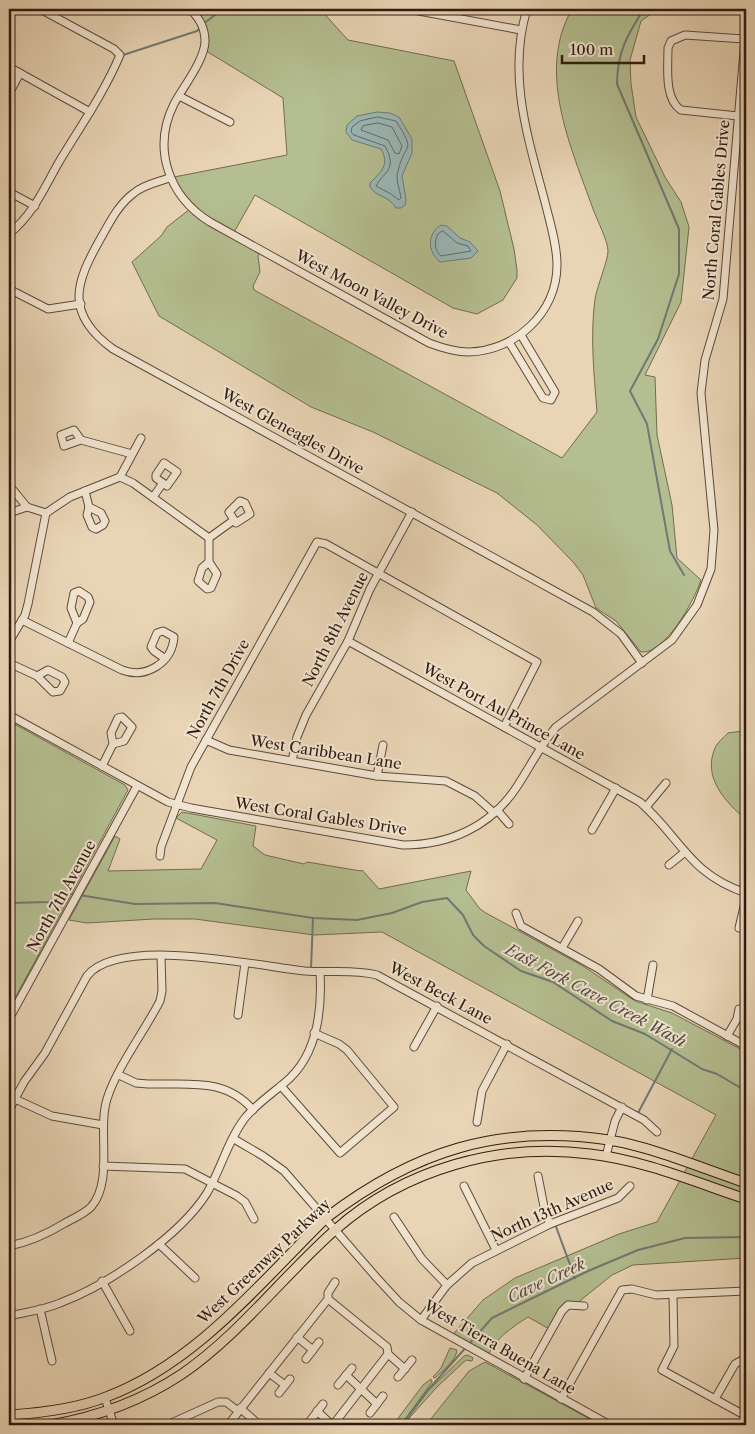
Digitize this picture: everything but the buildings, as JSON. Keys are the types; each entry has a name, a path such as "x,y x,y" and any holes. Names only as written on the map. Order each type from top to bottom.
{"main road":[{"name":"West Greenway Parkway","path":"9,1415 48,1411 105,1398 139,1382 193,1347 326,1218 367,1188 403,1168 460,1147 488,1141 540,1136 610,1141 746,1183"},
{"name":"West Greenway Parkway","path":"50,1425 109,1410 142,1397 181,1374 202,1359 336,1229 393,1190 455,1164 518,1152 580,1152 632,1162 746,1199"}],"street":[{"path":"9,234 27,218 35,206 90,112 120,55 114,49 40,9"},
{"name":"West Moon Valley Drive","path":"190,9 203,24 205,42 200,57 178,96 168,119 164,136 165,161 169,178 182,198 199,215 429,343 443,348 469,352 495,348 521,335 538,318 546,306 555,283 557,266 554,239 524,128 519,84 521,30 527,9"},
{"path":"408,9 521,30"},
{"name":"North Coral Gables Drive","path":"664,647 682,628 697,605 706,585 713,554 714,530 702,386 705,360 723,299 746,27"},
{"path":"738,116 682,110 674,106 670,93 668,48 671,41 684,35 744,39"},
{"path":"9,67 90,112"},
{"path":"9,94 20,73"},
{"path":"178,96 230,122"},
{"name":"West Gleneagles Drive","path":"169,178 136,191 118,208 79,282 81,304 90,328 97,337 113,349 604,618 621,634 642,663"},
{"path":"9,192 35,206"},
{"path":"9,289 48,309 81,304"},
{"path":"510,342 543,398 551,400 555,392 521,335"},
{"path":"9,513 27,507 46,512 70,497 120,477 141,438"},
{"path":"81,440 132,454"},
{"path":"120,477 133,483 209,538"},
{"path":"153,498 163,483"},
{"path":"9,485 27,507"},
{"path":"85,491 89,507"},
{"path":"9,642 22,620 28,604 46,512"},
{"name":"North 8th Avenue","path":"292,761 297,737 306,715 348,641 378,573 412,512"},
{"path":"209,538 234,520"},
{"path":"209,538 209,562"},
{"name":"North 7th Drive","path":"160,856 161,847 187,776 317,542 326,544 378,573"},
{"path":"378,573 537,662 504,727"},
{"path":"22,620 122,670 132,673 147,672 160,665 164,658"},
{"path":"68,643 77,623"},
{"name":"West Port Au Prince Lane","path":"348,641 616,788 646,807 659,819 684,852 699,868 717,882 746,893"},
{"name":"West Coral Gables Drive","path":"9,715 137,786 177,804 403,845 431,843 452,838 473,828 495,812 516,787 540,746 567,717 664,647"},
{"path":"9,663 37,676"},
{"name":"West Caribbean Lane","path":"206,740 223,748 377,776 446,781 475,796 495,812"},
{"path":"102,766 113,744"},
{"path":"377,776 383,744"},
{"path":"646,807 666,783"},
{"name":"North 7th Avenue","path":"9,1019 137,786"},
{"path":"592,830 616,788"},
{"path":"495,812 509,824"},
{"path":"669,865 684,852"},
{"path":"739,928 746,898"},
{"path":"516,913 521,926 599,969 636,996 673,1006 746,1046"},
{"path":"562,948 578,921"},
{"path":"9,1246 38,1238 88,1209 101,1188 103,1125 108,1098 160,1001 162,985 161,956"},
{"name":"West Beck Lane","path":"15,1099 45,1052 87,976 97,965 112,960 161,956 201,956 320,972 349,970 377,974 622,1107 650,1124 657,1132"},
{"path":"238,1015 245,963"},
{"path":"647,1000 653,965"},
{"path":"9,1316 61,1303 139,1260 159,1244 200,1202 245,1119 299,1068 314,1033 320,1007 320,972"},
{"path":"414,1047 437,1006"},
{"path":"727,1036 737,1018 739,1009"},
{"path":"280,1086 340,1153 394,1107 347,1050 314,1033"},
{"path":"477,1122 482,1092 507,1044"},
{"path":"119,1075 129,1081 148,1084 222,1087 238,1095 253,1110"},
{"path":"9,1110 15,1099 52,1116 103,1125"},
{"path":"606,1156 622,1107"},
{"name":"West Tierra Buena Lane","path":"234,1139 276,1164 394,1296 421,1320 610,1425"},
{"path":"103,1166 178,1168 212,1182 245,1202 254,1219"},
{"path":"538,1176 545,1212 550,1224"},
{"path":"464,1186 496,1250"},
{"name":"North 13th Avenue","path":"421,1320 447,1285 472,1263 550,1224 618,1198 630,1186"},
{"path":"394,1217 422,1259 447,1285"},
{"path":"159,1244 195,1278"},
{"path":"102,1281 130,1331"},
{"path":"228,1425 328,1299 328,1293 335,1282"},
{"path":"561,1399 620,1292 625,1288 647,1294 673,1296 746,1291"},
{"path":"673,1296 674,1346 662,1370 746,1416"},
{"path":"328,1299 387,1347 388,1354 405,1369"},
{"path":"524,1378 562,1310 568,1305 584,1306"},
{"path":"40,1309 52,1361"},
{"path":"297,1337 313,1350"},
{"path":"306,1359 319,1342"},
{"path":"318,1411 333,1425 388,1354"},
{"path":"715,1399 735,1364 746,1358"},
{"path":"398,1377 412,1360"},
{"path":"338,1385 352,1368"},
{"path":"269,1373 284,1386"},
{"path":"346,1375 376,1404"},
{"path":"278,1393 290,1379"},
{"path":"370,1412 383,1396"},
{"path":"105,1398 114,1425"},
{"path":"168,1425 218,1402 226,1402 256,1421"},
{"path":"310,1421 323,1404"}],"green space":[{"path":"190,9 320,9 348,40 454,61 500,191 514,249 517,278 503,300 477,314 453,308 255,195 233,234 262,250 258,256 260,272 253,286 254,290 562,458 597,412 593,327 595,299 608,247 575,160 561,109 557,84 557,58 562,33 572,9 658,9 641,21 630,60 631,84 636,117 665,177 681,202 689,227 681,302 645,375 655,377 657,435 672,505 677,558 701,580 686,612 660,645 650,651 641,652 616,621 596,608 583,575 574,563 537,525 497,493 373,432 311,407 159,316 132,262 161,236 167,227 190,209 169,178 287,155 283,98 203,49 204,29"},
{"path":"9,721 125,785 128,790 9,1009"},
{"path":"743,731 746,737 746,820 718,788 712,769 712,759 719,742 728,733"},
{"path":"182,812 256,826 253,846 265,855 304,864 307,862 362,870 379,889 471,871 466,890 480,909 486,913 583,966 635,1001 672,1013 746,1052 746,1258 633,1265 612,1275 576,1304 568,1305 551,1330 528,1317 509,1330 494,1345 487,1358 450,1338 483,1300 515,1278 619,1234 657,1222 716,1115 382,932 314,935 195,919 154,919 87,923 69,920 115,836 120,839 108,871 201,869 217,840 176,818"},
{"path":"450,1348 457,1350 454,1358 435,1378 433,1377 441,1368"},
{"path":"468,1355 473,1358 472,1361 466,1360 437,1387 403,1425 429,1390 464,1356"},
{"path":"485,1362 601,1425 426,1425 469,1371"},
{"path":"431,1379 432,1382 401,1425 393,1425 423,1385"}],"water":[{"path":"377,112 390,113 399,117 412,139 412,153 402,176 406,199 405,205 401,208 396,208 389,200 376,193 370,187 370,183 383,168 385,160 381,149 352,140 346,132 347,125 357,116"},
{"path":"441,225 447,226 460,238 470,242 478,251 471,258 440,262 433,253 430,243 433,233"}],"waterway":[{"path":"203,24 223,9"},
{"path":"644,9 624,45 617,73 617,84 679,229 679,274 658,339 630,391 647,424 670,551 684,575"},
{"path":"123,55 197,31 200,28"},
{"name":"East Fork Cave Creek Wash","path":"9,903 49,902 68,894 75,894"},
{"name":"East Fork Cave Creek Wash","path":"79,895 135,904 215,903 313,918 357,920 392,913 422,902 447,898 463,915 473,935 484,946 521,971 553,982 612,1021 645,1034 702,1069 717,1074 746,1091"},
{"path":"311,969 313,918"},
{"path":"638,1113 672,1049"},
{"path":"555,1224 575,1278"},
{"name":"Cave Creek","path":"401,1425 428,1390 492,1318 588,1271 638,1250 685,1238 746,1237"}]}
